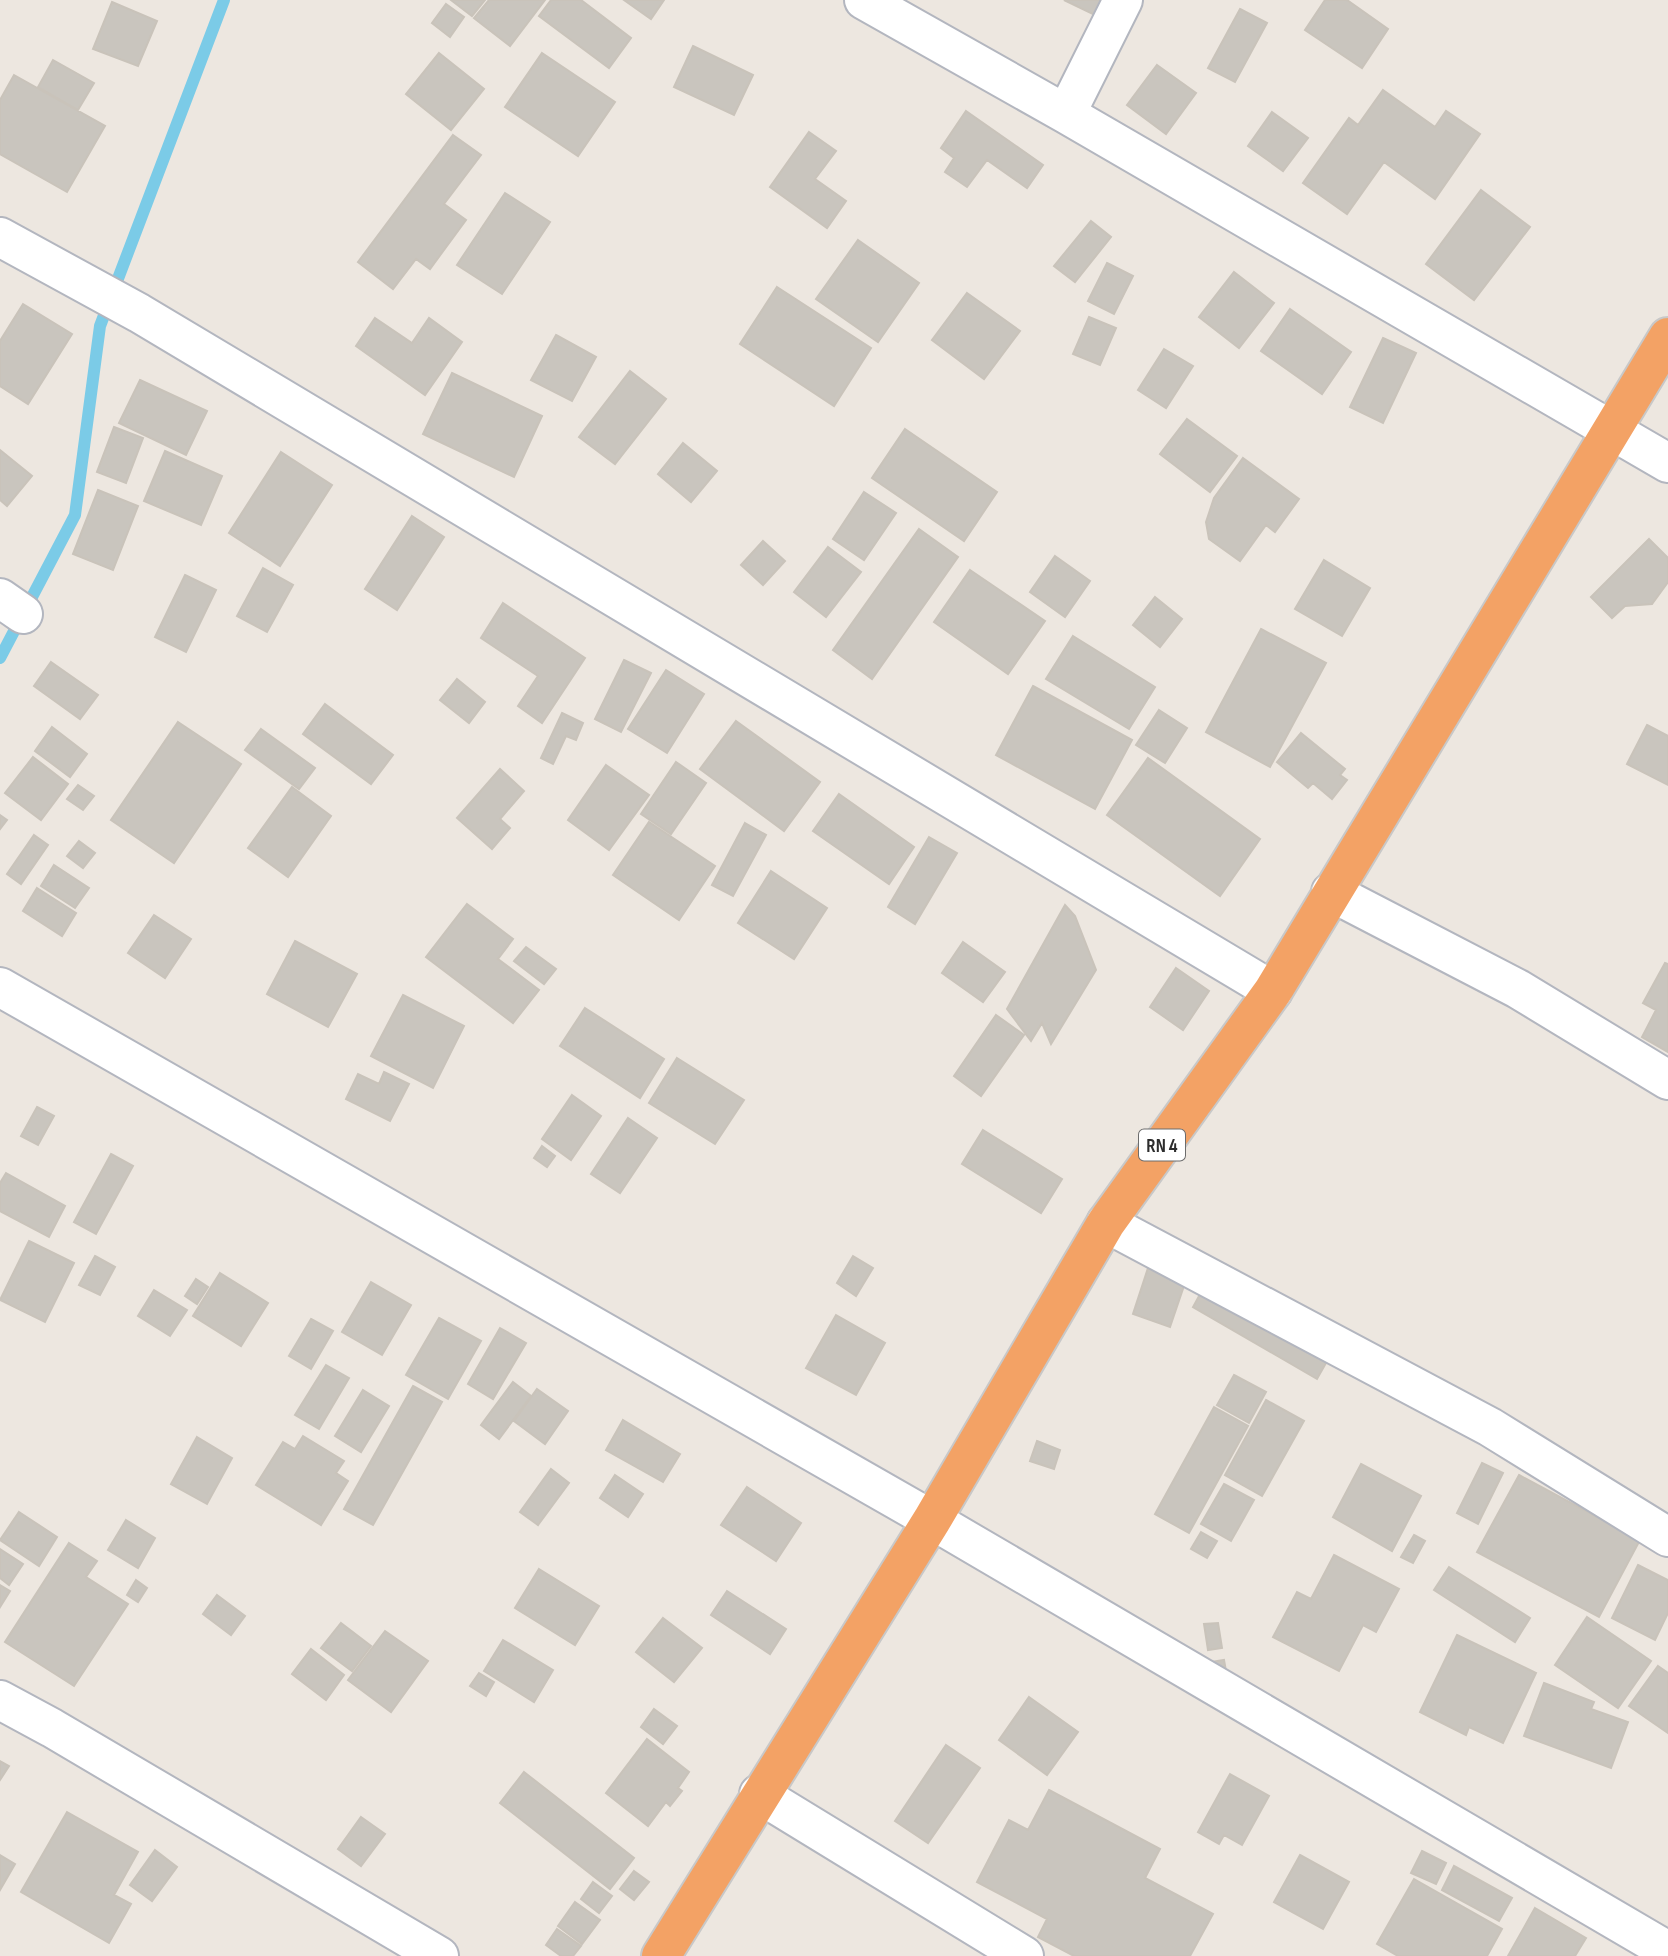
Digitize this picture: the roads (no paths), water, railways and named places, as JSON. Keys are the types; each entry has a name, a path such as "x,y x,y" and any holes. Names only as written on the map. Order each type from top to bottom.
{"highway":[{"name":"RN 4","path":"661,1956 759,1794 932,1520 1106,1223 1273,991 1668,337"}],"street":[{"path":"864,0 1668,463"},
{"path":"1066,114 1123,0"},
{"path":"0,237 139,313 1273,991"},
{"path":"1331,892 1518,989 1668,1080"},
{"path":"0,987 932,1520 1668,1951"},
{"path":"1106,1223 1490,1427 1668,1537"},
{"path":"0,1700 439,1956"},
{"path":"759,1794 1024,1956"}],"waterway":[{"path":"0,658 75,515 100,326 224,0"}]}
